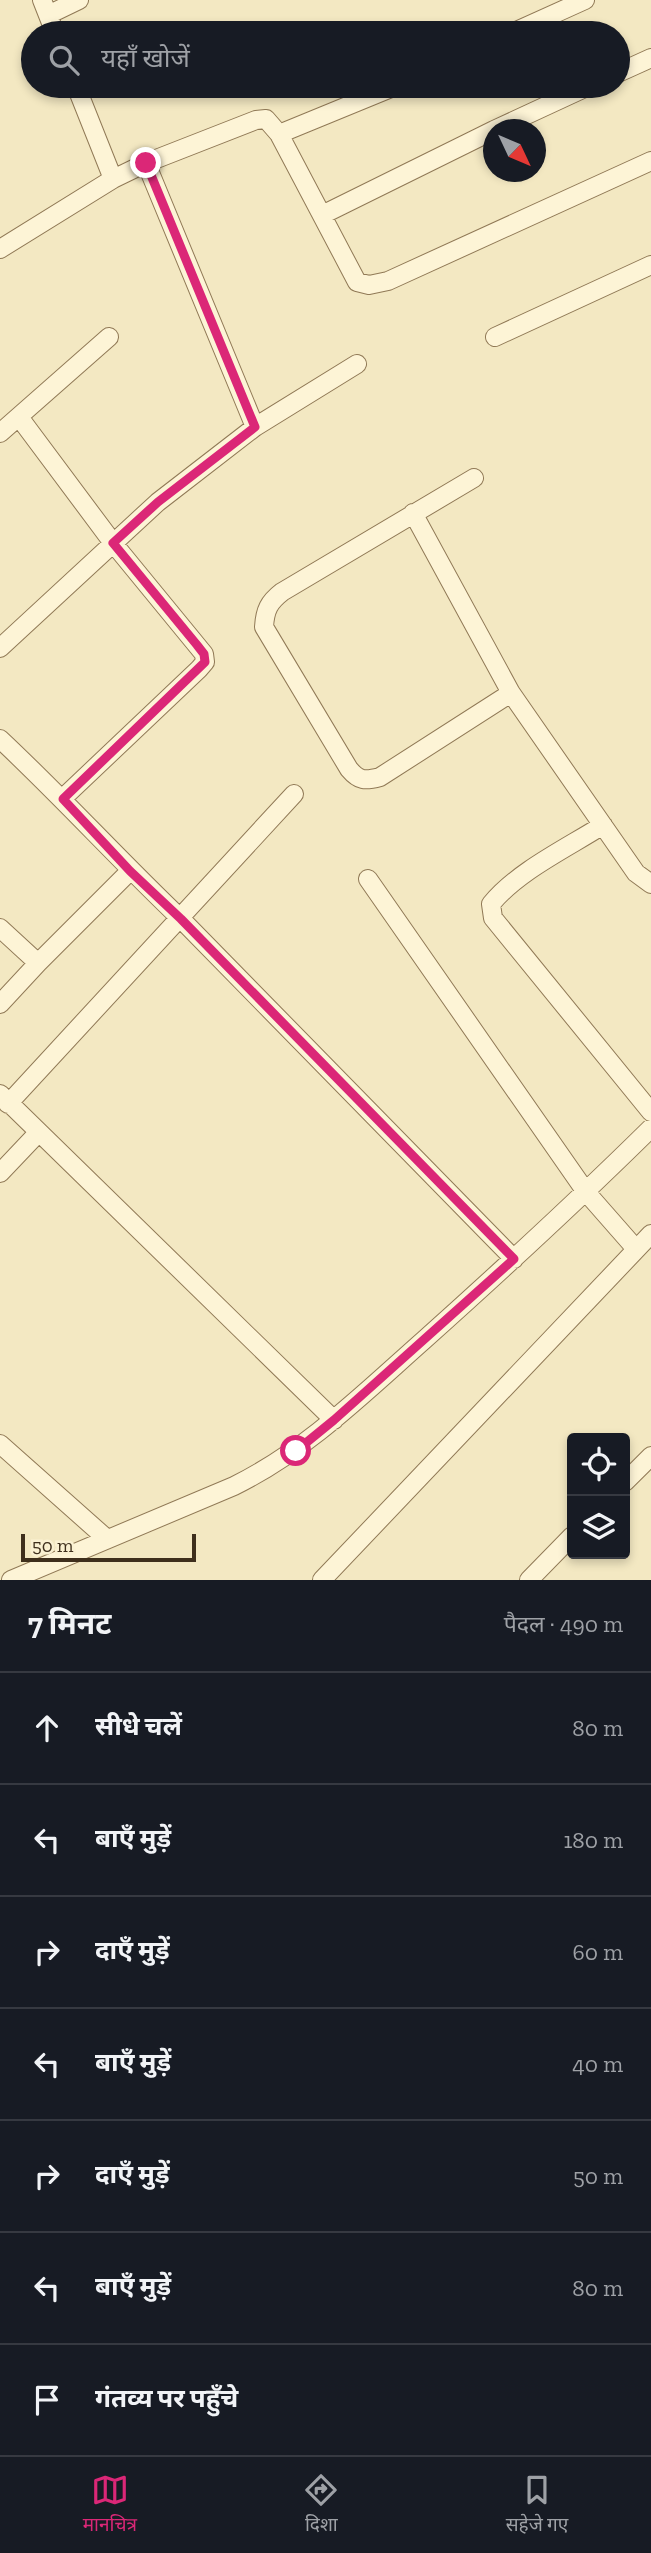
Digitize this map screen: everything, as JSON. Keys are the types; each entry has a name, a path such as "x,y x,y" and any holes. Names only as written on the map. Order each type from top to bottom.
{"street":[{"path":"45,8 79,0"},
{"path":"539,21 586,0"},
{"path":"630,68 651,58"},
{"path":"81,98 113,179"},
{"path":"279,134 367,98"},
{"path":"518,119 563,98"},
{"path":"0,249 113,179 146,163 256,120 266,120 279,134 357,282 369,285 388,281 651,161"},
{"path":"322,215 483,135"},
{"path":"146,163 255,427"},
{"path":"495,337 651,265"},
{"path":"0,433 109,337"},
{"path":"0,648 158,502 255,427 357,363"},
{"path":"19,417 113,543 204,654 205,662 63,799"},
{"path":"474,478 282,592 271,601 265,614 264,626 349,769 356,777 366,781 380,777 511,693"},
{"path":"413,513 511,693 636,873 651,884"},
{"path":"0,739 63,799 130,871 181,919 514,1259"},
{"path":"294,794 181,919 4,1099 334,1420"},
{"path":"603,825 500,892 491,904 492,918 651,1112"},
{"path":"0,1003 130,871"},
{"path":"368,879 586,1192 636,1249"},
{"path":"0,928 38,963"},
{"path":"0,1571 11,1580 265,1471 296,1451 514,1259 651,1128"},
{"path":"0,1173 38,1133"},
{"path":"322,1580 651,1234"},
{"path":"0,1444 107,1539"},
{"path":"630,1477 651,1456"},
{"path":"529,1580 567,1541"}],"route":[{"path":"146,163 255,427 158,502 113,543 204,654 205,662 63,799 130,871 181,919 514,1259 296,1451"}]}
